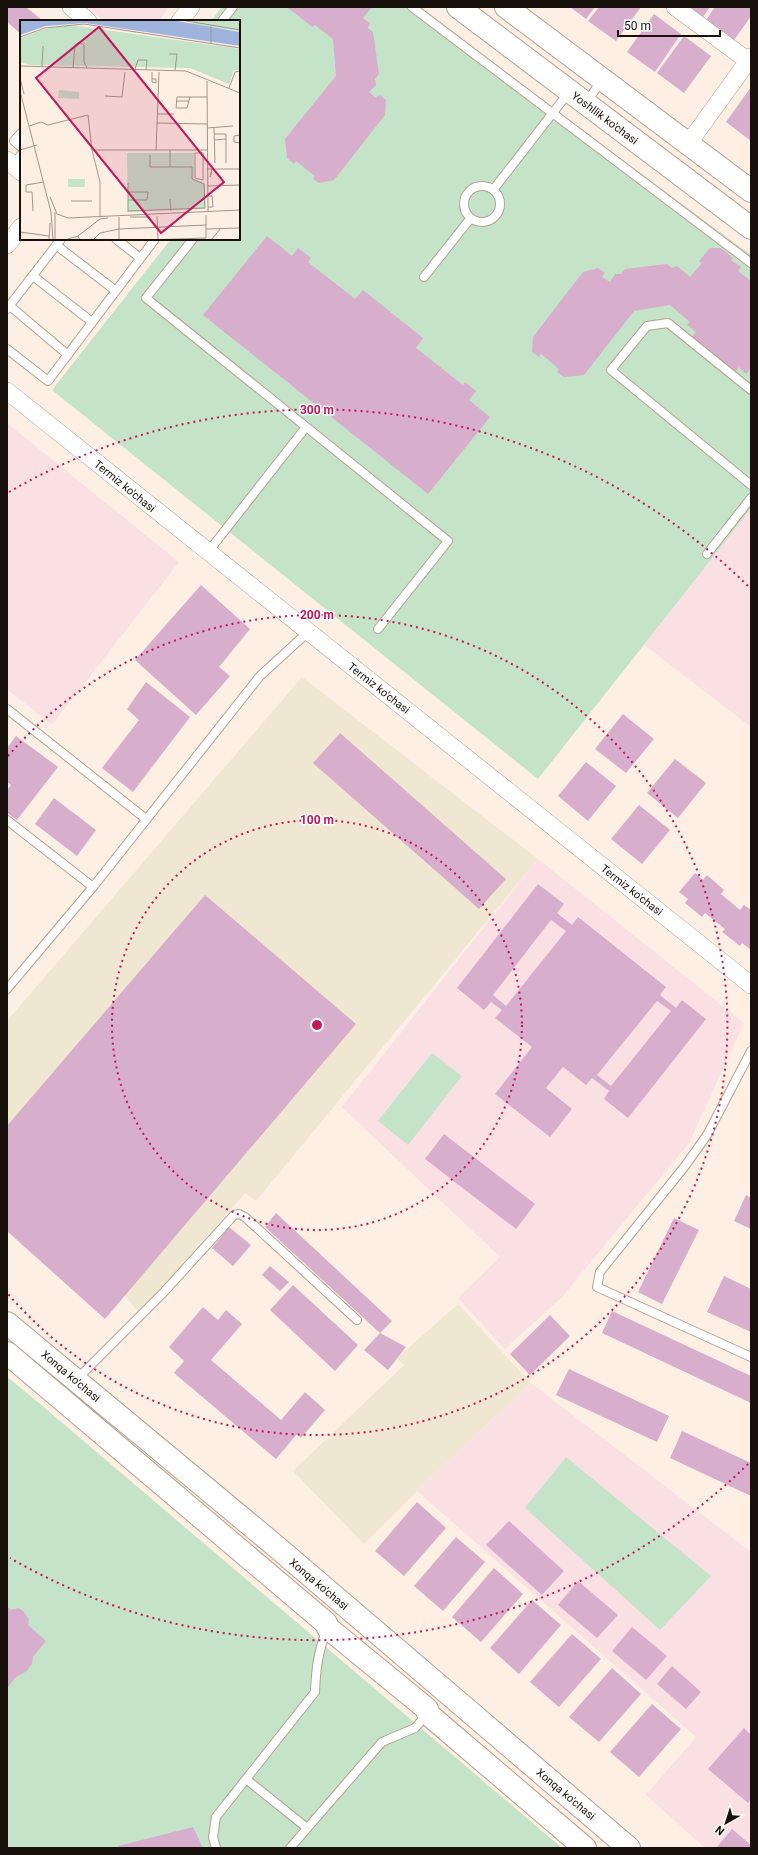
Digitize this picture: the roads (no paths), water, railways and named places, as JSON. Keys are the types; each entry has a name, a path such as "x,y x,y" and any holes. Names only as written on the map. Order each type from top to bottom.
{"main road":[{"name":"Yoshllik ko'chasi","path":"458,7 751,228"},
{"path":"506,7 751,191"},
{"name":"Xonqa ko'chasi","path":"7,1323 272,1543 629,1848"},
{"path":"7,1353 326,1623 328,1628 427,1709 428,1714 585,1848"},
{"path":"256,1564 272,1543"}],"street":[{"path":"71,7 87,20"},
{"path":"181,20 191,7"},
{"path":"675,7 750,60 688,144"},
{"path":"7,245 20,227"},
{"name":"Termiz ko'chasi","path":"7,391 751,985"}],"lane":[{"path":"223,20 233,7"},
{"path":"412,7 751,263"},
{"path":"493,190 552,114 602,80"},
{"path":"20,133 14,141 20,145"},
{"path":"481,186 493,190 500,199 500,211 497,216 487,222 481,223 470,219 464,208 464,202 468,192 475,187 481,186"},
{"path":"424,277 470,219"},
{"path":"117,240 140,258"},
{"path":"7,349 48,381 154,240"},
{"path":"192,240 146,298 448,541 378,629"},
{"path":"68,355 8,308 59,242 116,291"},
{"path":"33,276 92,322"},
{"path":"751,390 668,322 646,326 611,370 751,485"},
{"path":"208,552 306,427"},
{"path":"707,554 751,498"},
{"path":"7,989 93,887 260,676 308,632"},
{"path":"7,709 146,819"},
{"path":"7,820 93,887"},
{"path":"751,1051 707,1135 685,1166 628,1235 600,1272 597,1287 751,1357"},
{"path":"76,1380 163,1293 234,1215 239,1214 245,1217 357,1320"},
{"path":"216,1848 213,1838 216,1817 316,1692 316,1667 320,1647 328,1628"},
{"path":"290,1848 382,1742 415,1728 428,1714"},
{"path":"246,1779 307,1828"}]}
